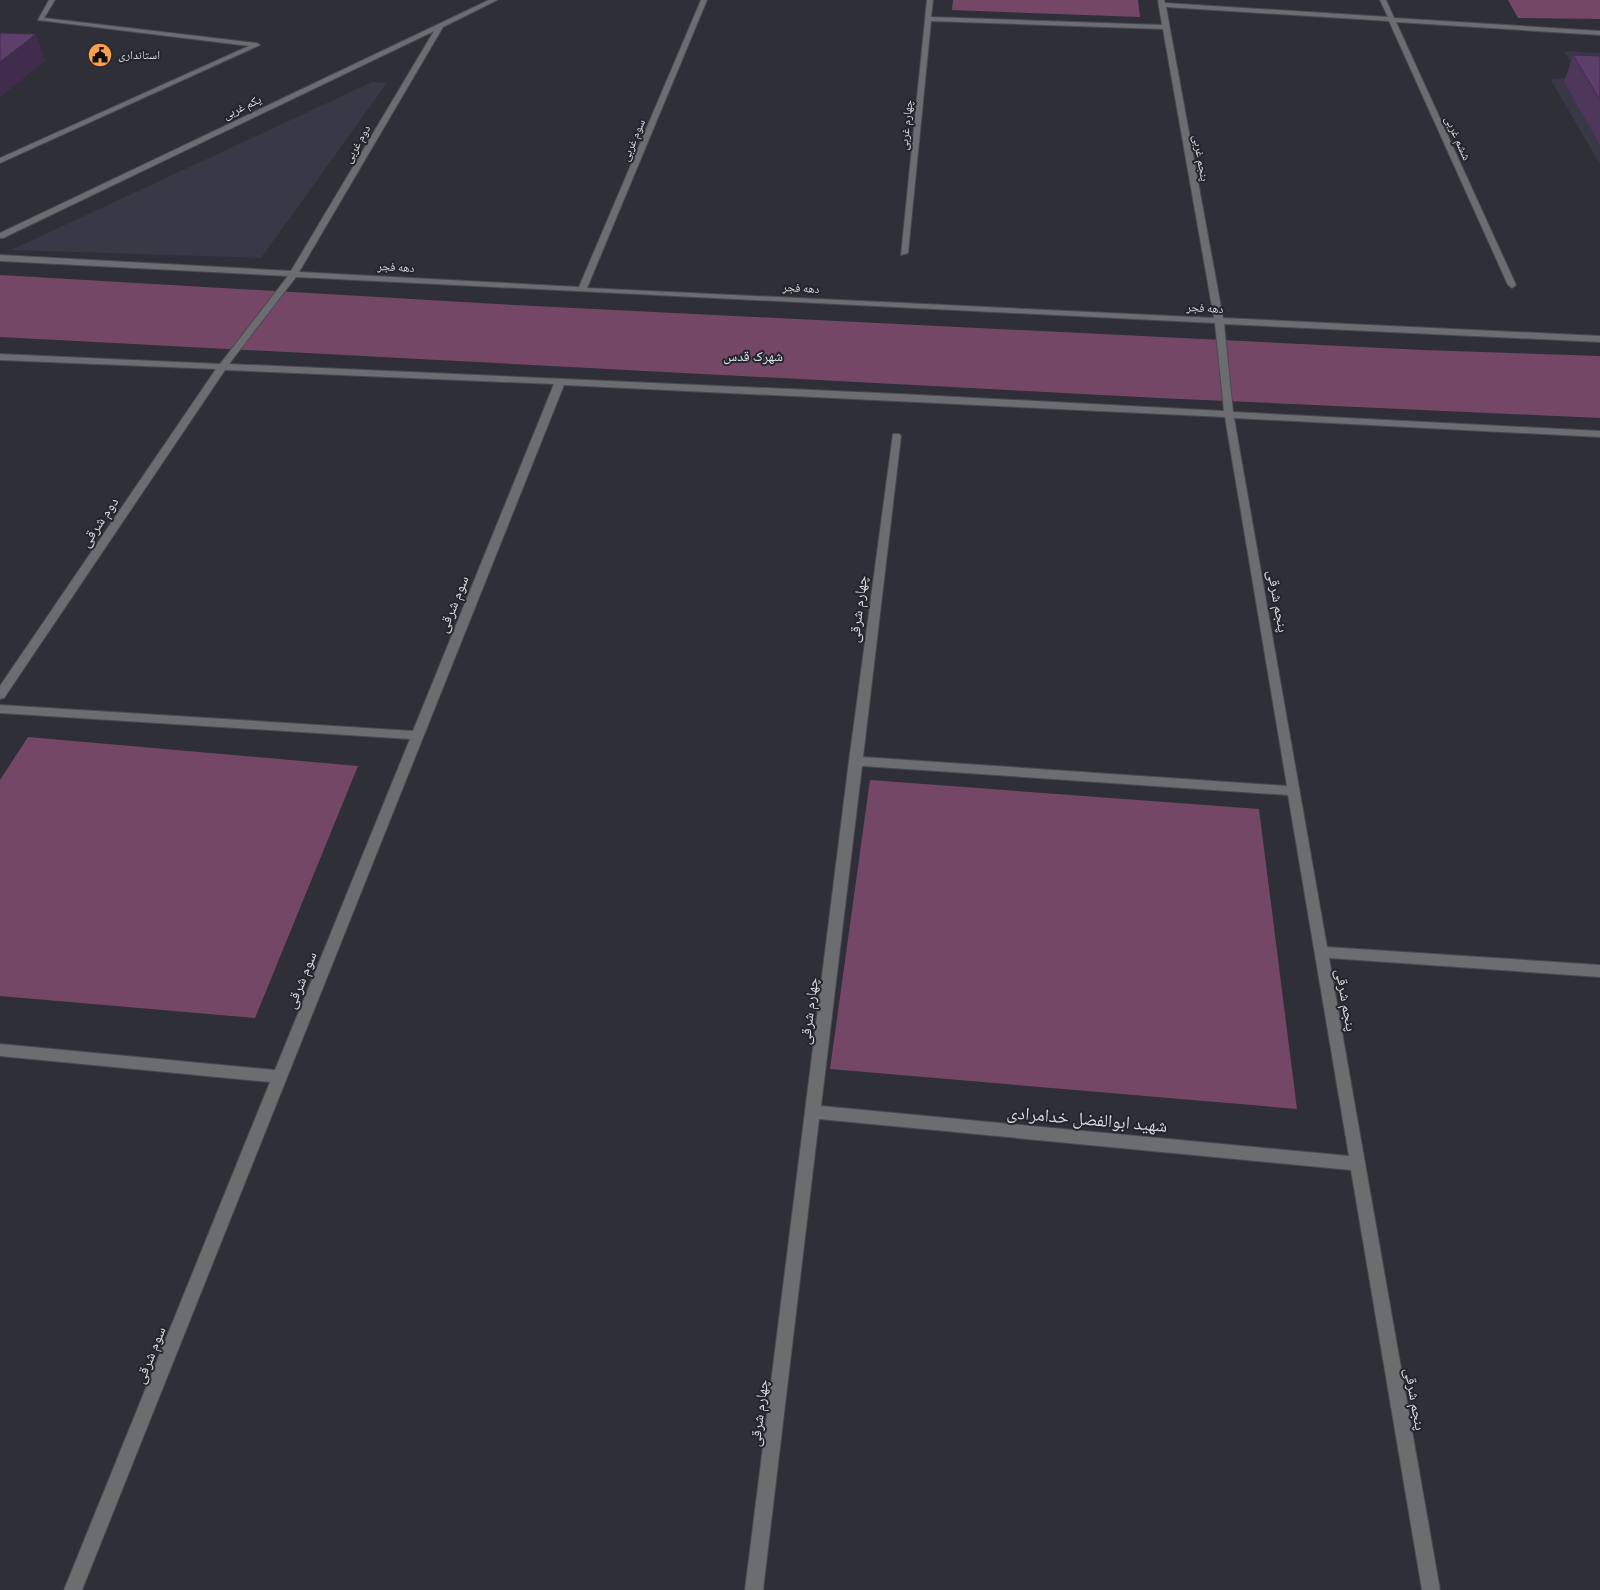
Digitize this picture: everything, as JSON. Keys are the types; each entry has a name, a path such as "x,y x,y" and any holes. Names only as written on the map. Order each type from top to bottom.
{"street":[{"path":"0,161 257,45 40,19 52,0"},
{"name":"یکم غربی","path":"0,236 494,0"},
{"name":"سوم غربی","path":"582,290 704,0"},
{"name":"چهارم غربی","path":"904,253 930,0"},
{"name":"ششم غربی","path":"1383,0 1512,285"},
{"path":"1161,3 1600,33"},
{"name":"پنجم غربی","path":"1161,3 1219,321 1229,415"},
{"path":"928,19 1166,27"},
{"name":"دوم غربی","path":"222,367 294,274 440,26"},
{"name":"دهه فجر","path":"0,258 582,290 1600,338"},
{"path":"0,357 900,397 1600,434"},
{"name":"دوم شرقی","path":"0,695 222,367"},
{"name":"سوم شرقی","path":"73,1590 560,382"},
{"name":"پنجم شرقی","path":"1229,415 1431,1590"},
{"name":"چهارم شرقی","path":"754,1590 896,436"},
{"path":"0,709 418,734"},
{"path":"855,761 1294,791"},
{"path":"1322,952 1600,971"},
{"path":"0,1050 280,1077"},
{"name":"شهید ابوالفضل خدامرادی","path":"813,1112 1358,1164"}],"shaded area":[{"path":"953,0 1138,0 1140,17 952,10"},
{"path":"1508,0 1600,0 1600,19 1518,18"},
{"path":"1563,51 1600,53 1600,164 1550,79 1582,77"},
{"path":"372,82 387,83 261,258 11,250"},
{"path":"0,275 514,305 1423,350 1600,356 1600,418 1159,398 0,337"},
{"path":"28,737 358,766 255,1018 0,996 0,780"},
{"path":"870,780 1259,809 1297,1109 830,1069"}],"building":[{"path":"0,33 36,34 0,62"},
{"path":"1573,55 1600,56 1600,100"}],"place":[{"name":"استانداری","path":"100,55"}],"district":[{"name":"شهرک قدس","path":"753,356"}]}
